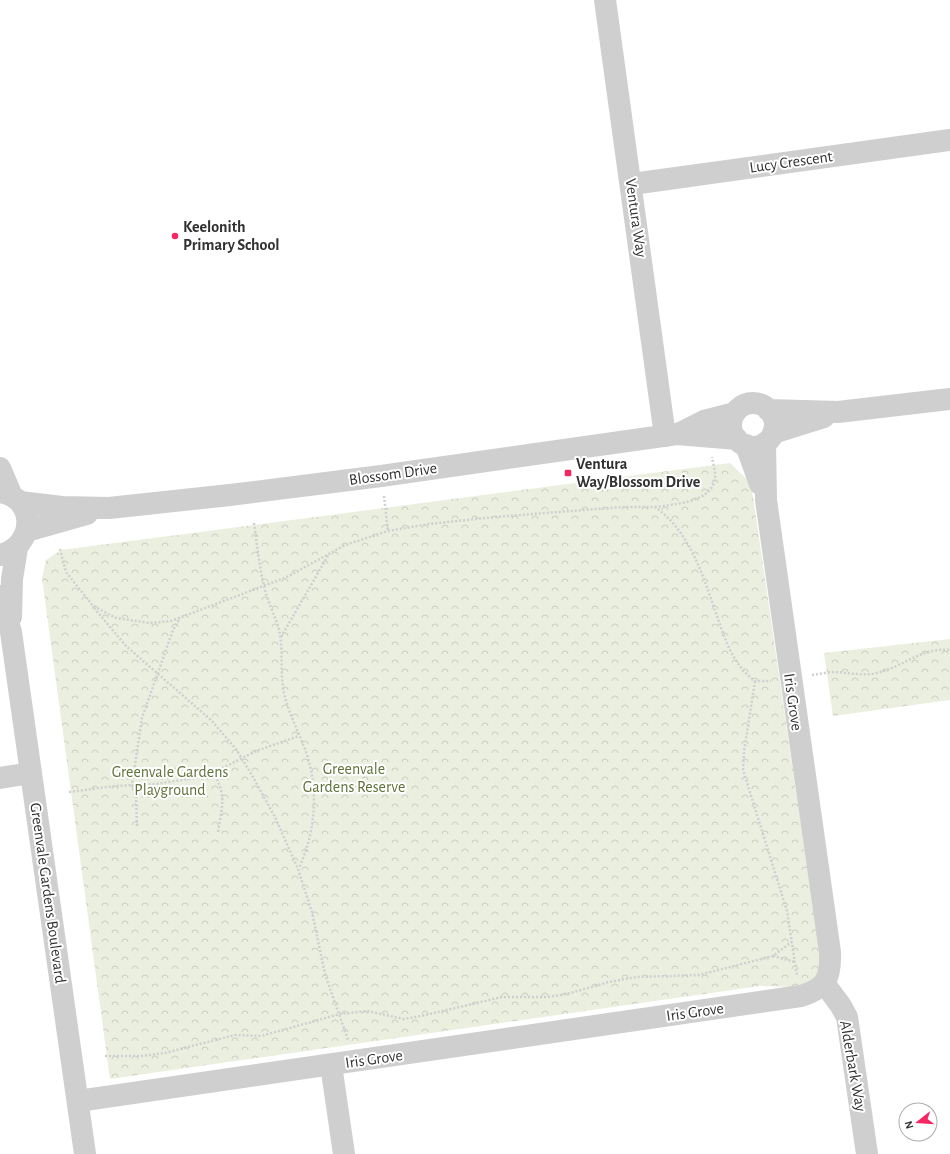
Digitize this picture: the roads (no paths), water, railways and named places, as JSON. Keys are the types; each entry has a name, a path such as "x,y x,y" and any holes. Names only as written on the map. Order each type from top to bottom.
{"street":[{"name":"Ventura Way","path":"605,0 671,435"},
{"name":"Lucy Crescent","path":"632,184 950,140"},
{"name":"Blossom Drive","path":"768,410 838,412 950,399"},
{"path":"751,403 757,403 768,410 774,421 755,440 731,426 735,413 739,408 751,403"},
{"name":"Blossom Drive","path":"10,497 62,507 109,508 230,495 381,476 671,435 755,440 838,412"},
{"name":"Blossom Drive","path":"671,435 704,421 735,413"},
{"name":"Iris Grove","path":"78,1101 801,996 815,992 824,983 830,972 830,952 766,500 755,440"},
{"path":"0,468 10,497"},
{"name":"Greenvale Gardens Boulevard","path":"10,497 26,511 28,521 15,545 12,579 11,632"},
{"name":"Blossom Drive","path":"15,545 109,508"},
{"name":"Greenvale Gardens Boulevard","path":"0,596 11,632 85,1154"},
{"path":"0,778 31,773"},
{"name":"Alderbark Way","path":"824,983 841,1006 846,1017 867,1154"},
{"path":"331,1065 344,1154"}],"place":[{"name":"Keelonith Primary School","path":"175,236"},
{"name":"Ventura Way/Blossom Drive","path":"568,473"}],"park label":[{"name":"Greenvale Gardens Reserve","path":"354,778"},
{"name":"Greenvale Gardens Playground","path":"170,781"}]}
